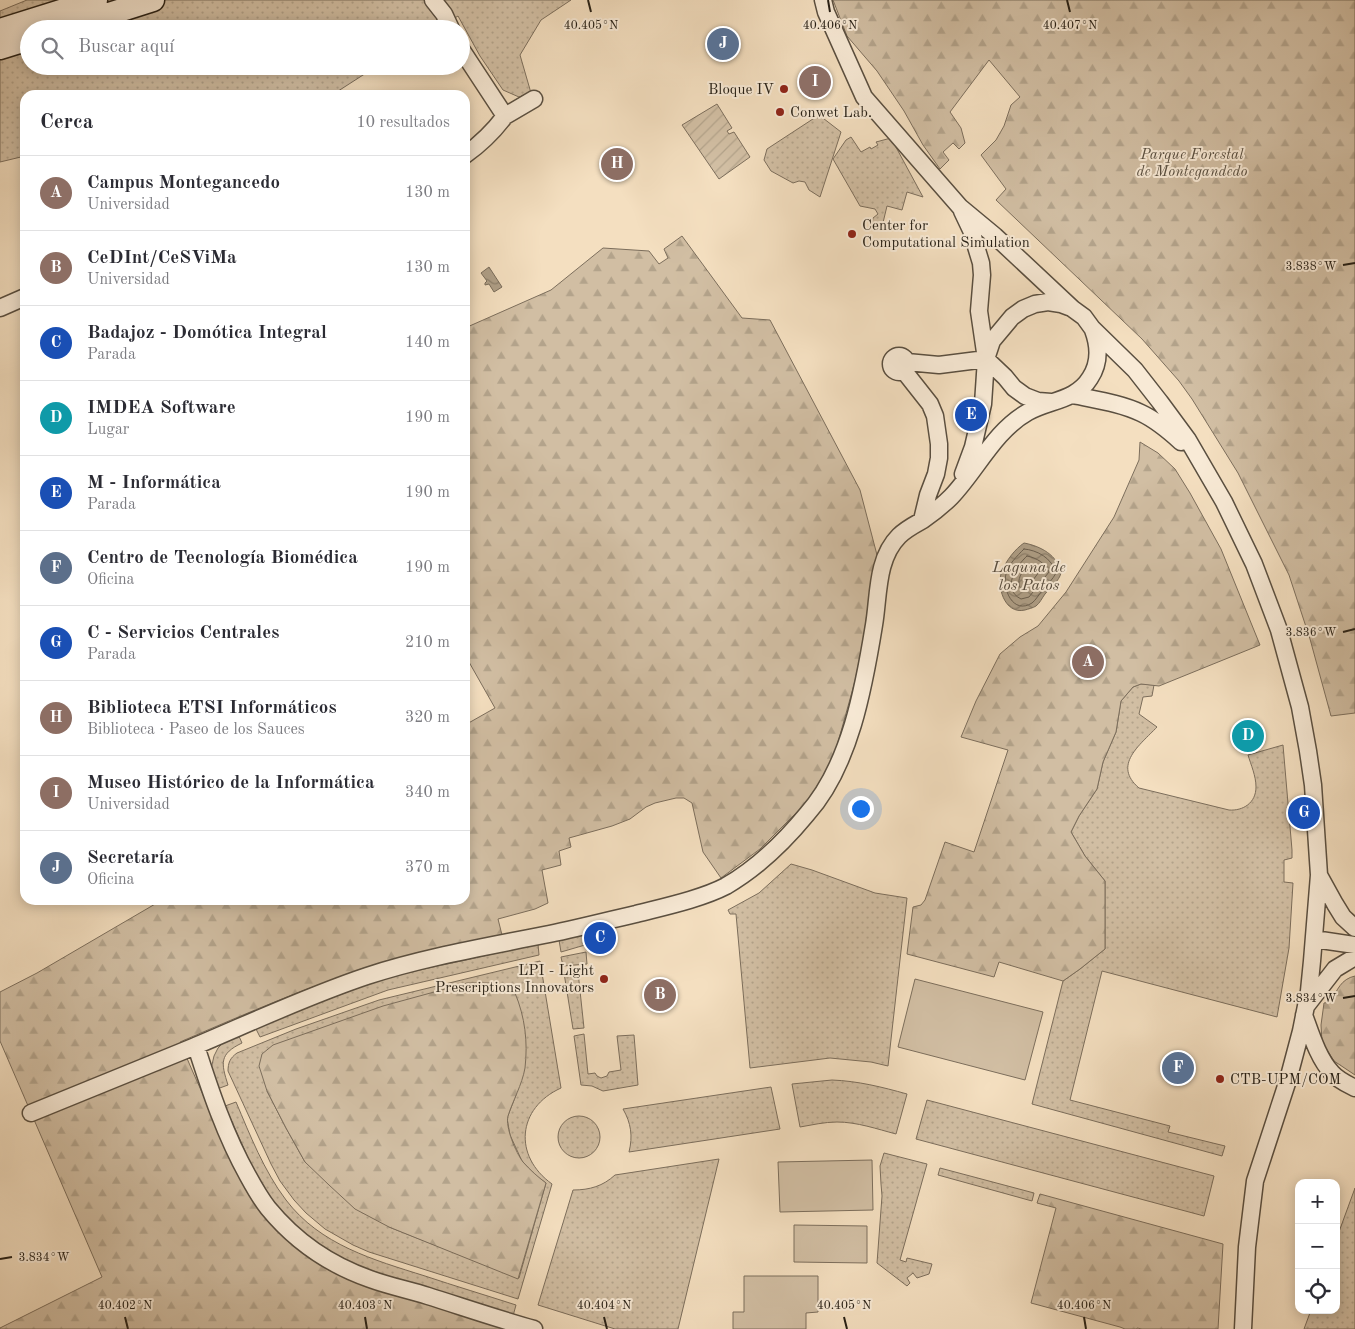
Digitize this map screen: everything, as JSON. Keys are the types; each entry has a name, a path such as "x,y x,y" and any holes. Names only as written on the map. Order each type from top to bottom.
{"street":[{"path":"32,20 96,0"},
{"path":"91,20 154,0"},
{"path":"433,0 445,14"},
{"path":"823,0 826,12 864,97 943,189 1084,317 1092,328 1135,370 1188,440 1224,502 1254,564 1279,630 1300,706 1308,751 1315,810 1319,875 1310,984 1288,1080 1255,1181 1247,1247 1242,1329"},
{"path":"0,30 20,24"},
{"path":"0,48 20,42"},
{"path":"470,62 505,116"},
{"path":"470,152 494,132 505,116 534,99"},
{"path":"957,490 973,447 983,404 986,359 979,311 981,264 971,230 960,206"},
{"path":"0,308 20,300"},
{"path":"1005,377 1000,361 999,344 1005,328 1012,317 1023,309 1035,304 1048,302 1061,304 1073,309"},
{"path":"986,359 992,341 1005,328"},
{"path":"31,1113 196,1046 282,1008 365,977 400,966 548,935 688,900 723,887 751,869 777,846 808,814 832,779 843,754 861,691 874,624 881,573 885,558 896,539 907,529 938,510 957,490 987,450 1013,422 1030,411 1051,402 1062,400 1084,387 1096,365 1098,353 1097,340 1092,328"},
{"path":"922,520 928,495 936,474 939,444 935,416 930,404 906,367 986,359"},
{"path":"986,359 1014,388 1025,396 1038,401 1051,402"},
{"path":"1073,395 1110,403 1141,413 1168,430 1181,441 1204,469"},
{"path":"1319,875 1343,917 1355,928"},
{"path":"1314,939 1355,945"},
{"path":"1304,1011 1335,969 1355,956"},
{"path":"1304,1011 1324,1062 1342,1082 1355,1088"},
{"path":"196,1046 214,1102 245,1170 268,1208 297,1238 335,1264 370,1279 534,1329"}],"green space":[{"path":"27,0 571,0 541,20 520,55 531,93 519,97 503,90 470,38 470,20 460,20 458,16 452,20 20,20 20,75 363,75 340,90 20,90 20,157 0,162 0,11"},
{"name":"Parque Forestal de Montegandedo","path":"833,0 1355,0 1355,713 1331,716 1310,639 1289,575 1238,473 1192,399 1179,381 1142,339 996,200 1006,189 981,155 996,140 1004,126 1011,105 1020,97 989,60 950,112 961,128 965,143 959,149 953,143 943,152 949,160 940,169 877,71 847,36"},
{"path":"717,104 732,128 727,131 729,134 734,132 750,157 719,179 682,125"},
{"path":"819,115 841,132 820,197 809,190 805,182 793,183 771,171 764,160 767,149"},
{"path":"851,137 861,152 878,145 876,142 891,138 923,197 907,192 902,210 887,206 881,231 871,229 873,218 878,214 875,209 860,206 833,159 846,140"},
{"path":"682,236 742,318 770,320 860,490 877,555 855,681 835,753 820,786 806,803 760,849 721,878 703,852 692,803 684,798 676,798 655,803 630,819 569,838 571,847 559,851 561,865 542,870 548,903 535,909 498,919 502,935 413,955 357,971 230,1020 180,1042 243,1184 261,1211 283,1235 508,1329 0,1329 102,1277 0,1041 0,992 37,973 153,905 470,905 470,722 495,708 470,664 470,326 551,290 603,248 649,251 659,264 668,258 664,249"},
{"path":"1140,442 1158,453 1175,469 1190,493 1221,549 1260,645 1159,686 1141,684 1133,687 1121,701 1116,732 1103,762 1097,789 1071,832 1085,856 1105,881 1105,949 1063,981 999,962 994,977 907,954 913,907 921,905 925,900 945,842 974,852 1008,750 961,737 976,701 1000,654 1020,637 1038,626 1066,592 1114,517 1139,460"},
{"path":"1141,684 1154,685 1152,696 1143,697 1139,714 1157,727 1137,748 1128,763 1131,780 1139,788 1229,810 1239,809 1251,802 1256,787 1248,755 1283,745 1292,850 1292,858 1284,860 1284,882 1293,883 1289,948 1277,1017 1102,971 1070,1100 1170,1126 1168,1132 1225,1146 1222,1156 1032,1104 1063,981 1105,949 1105,881 1085,856 1071,832 1097,789 1103,762 1116,732 1121,701 1133,687"},
{"path":"791,864 875,893 907,898 888,1066 871,1062 830,1058 750,1068 736,914 730,914 728,910 759,893"},
{"path":"583,934 585,945 561,952 559,940"},
{"path":"538,944 539,955 388,990 260,1037 255,1027 397,975"},
{"path":"586,952 587,964 563,966 561,957"},
{"path":"540,961 561,1088 546,1097 536,1107 525,1133 526,1147 531,1160 539,1173 552,1184 518,1299 369,1252 353,1245 325,1229 306,1213 280,1181 271,1164 228,1071 231,1059 237,1053 296,1029 379,1000","holes":["267,1091 516,1095 507,1118 510,1135 522,1161 535,1175 546,1183 519,1278 389,1227 305,1162"]},
{"path":"578,972 584,1028 573,1029 564,973"},
{"path":"1355,976 1355,1075 1334,1061 1322,1042 1321,1025 1324,1003 1331,1002 1343,982"},
{"path":"915,979 1043,1012 1025,1080 898,1047"},
{"path":"467,983 493,983 515,993 523,1020 526,1039 525,1068 507,1121 514,1146 520,1158 531,1171 546,1183 518,1279 389,1227 355,1209 305,1162 267,1091 259,1066 262,1054 273,1045 383,1006"},
{"path":"238,1034 242,1043 229,1051 223,1065 228,1085 217,1089 211,1069 214,1056 224,1042"},
{"path":"584,1034 588,1074 595,1073 601,1078 607,1076 609,1072 621,1070 617,1036 634,1035 638,1085 603,1091 592,1086 581,1085 574,1036"},
{"path":"832,1080 870,1085 907,1094 896,1134 844,1122 827,1122 800,1127 792,1084"},
{"path":"771,1087 780,1129 629,1152 630,1130 628,1119 623,1109"},
{"path":"927,1100 1214,1176 1204,1216 916,1139"},
{"path":"236,1102 258,1152 278,1189 300,1216 315,1229 331,1240 368,1257 516,1305 513,1316 361,1268 341,1259 310,1239 280,1212 258,1180 225,1106"},
{"path":"583,1116 591,1119 597,1125 600,1137 597,1149 591,1155 575,1158 567,1155 561,1149 558,1133 561,1125 567,1119"},
{"path":"884,1153 927,1164 900,1260 906,1262 907,1258 932,1264 929,1274 917,1278 913,1273 907,1278 910,1283 907,1286 877,1263 882,1196 880,1166"},
{"path":"719,1159 678,1329 615,1329 538,1305 573,1190 596,1187 615,1175"},
{"path":"872,1160 873,1210 780,1212 778,1162"},
{"path":"940,1168 1034,1193 1032,1201 938,1175"},
{"path":"1355,1188 1355,1329 1304,1329 1310,1314 1340,1314 1340,1229"},
{"path":"1040,1194 1223,1244 1218,1329 1125,1329 1031,1303 1056,1208 1037,1203"},
{"path":"794,1225 867,1226 867,1263 794,1262"},
{"path":"744,1276 818,1276 818,1312 806,1313 806,1329 733,1329 733,1312 744,1312"}],"water":[{"path":"489,267 502,287 494,292 489,284 485,285 487,281 481,273"},
{"name":"Laguna de los Patos","path":"1024,543 1036,546 1052,556 1061,573 1057,581 1037,605 1025,610 1018,610 1007,604 1003,598 1000,577 1008,559"}],"place":[{"name":"Secretaría","path":"723,44"},
{"name":"Museo Histórico de la Informática","path":"815,82"},
{"name":"Bloque IV","path":"784,89"},
{"name":"Conwet Lab.","path":"780,112"},
{"name":"Biblioteca ETSI Informáticos","path":"617,164"},
{"name":"Center for Computational Simulation","path":"852,234"},
{"name":"M - Informática","path":"971,415"},
{"name":"Campus Montegancedo","path":"1088,662"},
{"name":"IMDEA Software","path":"1248,736"},
{"name":"C - Servicios Centrales","path":"1304,813"},
{"name":"Badajoz - Domótica Integral","path":"600,938"},
{"name":"LPI - Light Prescriptions Innovators","path":"604,979"},
{"name":"CeDInt/CeSViMa","path":"660,995"},
{"name":"Centro de Tecnología Biomédica","path":"1178,1068"},
{"name":"CTB-UPM/COM","path":"1220,1079"}]}
